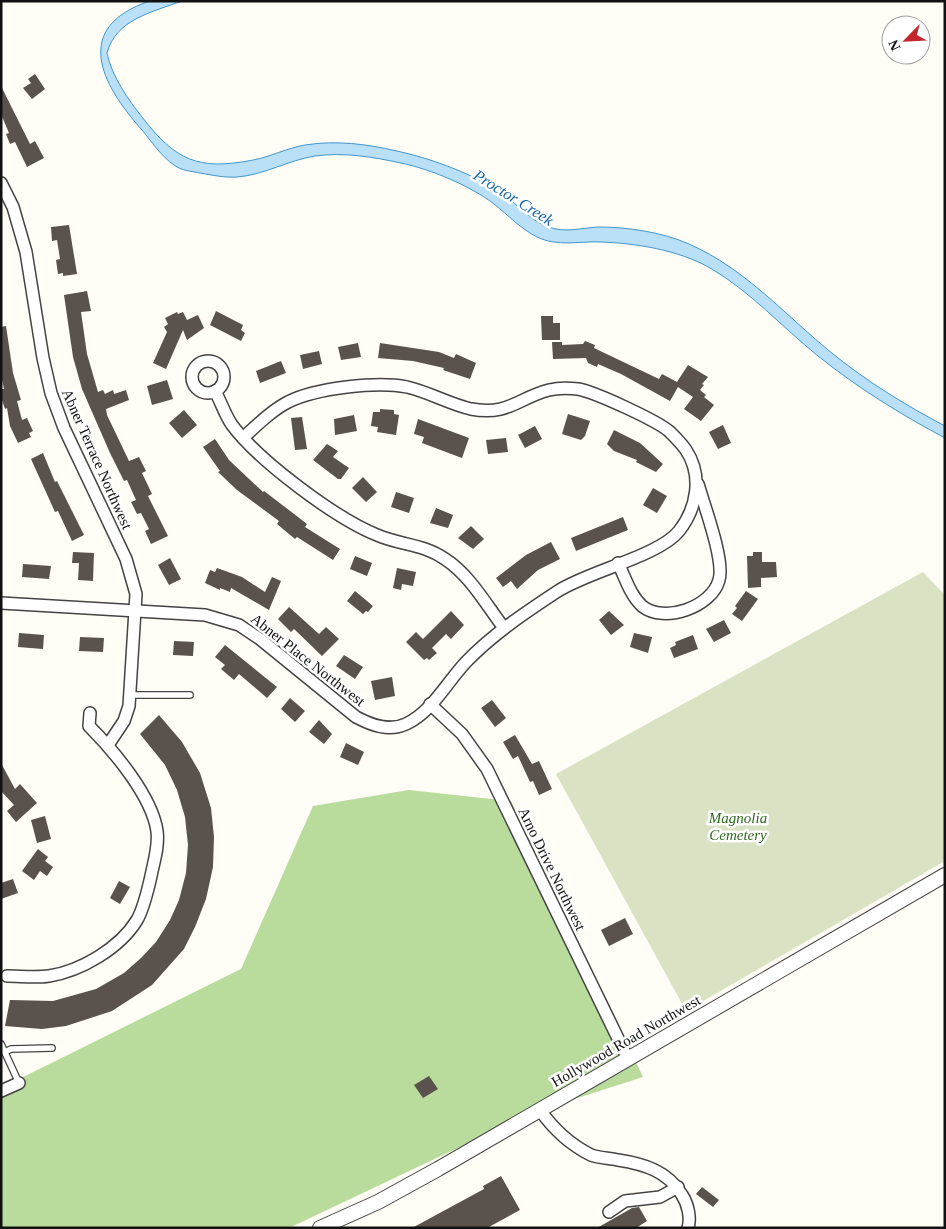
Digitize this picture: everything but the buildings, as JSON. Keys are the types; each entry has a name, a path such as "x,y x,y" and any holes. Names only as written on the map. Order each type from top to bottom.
{"street":[{"name":"Abner Terrace Northwest","path":"1,183 13,207 26,252 42,358 51,392 64,428 126,559 136,594 130,695 124,721 108,745"},
{"name":"Abner Place Northwest","path":"1,603 205,615 239,625 260,639 356,717 370,725 388,728 404,725 418,717 466,661 504,628 561,589 656,548 678,533 691,511 697,481 687,451 669,431 596,394 576,388 549,390 511,408 488,411 469,408 404,387 379,384 355,386 308,395 289,401 270,413 243,438"},
{"path":"215,391 231,423 243,438 269,463 352,524 379,536 424,547 446,559 463,575 504,628"},
{"path":"618,563 636,599 652,611 662,614 675,612 700,603 710,595 719,581 721,567 697,481"},
{"name":"Arno Drive Northwest","path":"430,704 462,734 487,769 628,1059"},
{"path":"4,977 49,976 80,966 97,958 137,919 149,884 157,848 157,830 151,811 108,745 88,726 90,712"},
{"name":"Hollywood Road Northwest","path":"320,1228 395,1192 945,875"},
{"path":"1,1091 19,1083"},
{"path":"540,1110 554,1131 593,1156 626,1161 664,1172 678,1187 685,1199 690,1221 688,1228"},
{"path":"609,1212 625,1201 660,1197 678,1187"}],"lane":[{"path":"130,695 190,695"},
{"path":"1,1044 19,1083"},
{"path":"5,1052 11,1049 52,1048"}],"green space":[{"name":"Magnolia Cemetery","path":"923,572 945,595 945,861 686,1011 556,774"},
{"path":"409,790 511,801 643,1077 534,1112 289,1228 1,1228 1,1088 241,969 313,806"}],"water":[{"path":"150,1 182,1 137,18 118,32 107,53 109,62 131,103 154,132 177,152 189,159 202,163 234,163 266,157 298,146 340,143 374,146 422,157 471,176 501,193 534,220 555,229 621,228 656,233 679,240 710,254 729,266 765,294 846,364 887,393 945,426 945,438 896,410 848,379 818,356 739,287 710,268 685,256 628,244 600,242 560,243 545,240 526,230 485,197 450,179 425,169 380,159 348,155 315,156 247,176 232,177 183,170 177,167 161,153 127,112 115,94 106,75 101,58 102,41 110,26 126,12"}],"water label":[{"name":"Proctor Creek","path":"514,197"}]}
